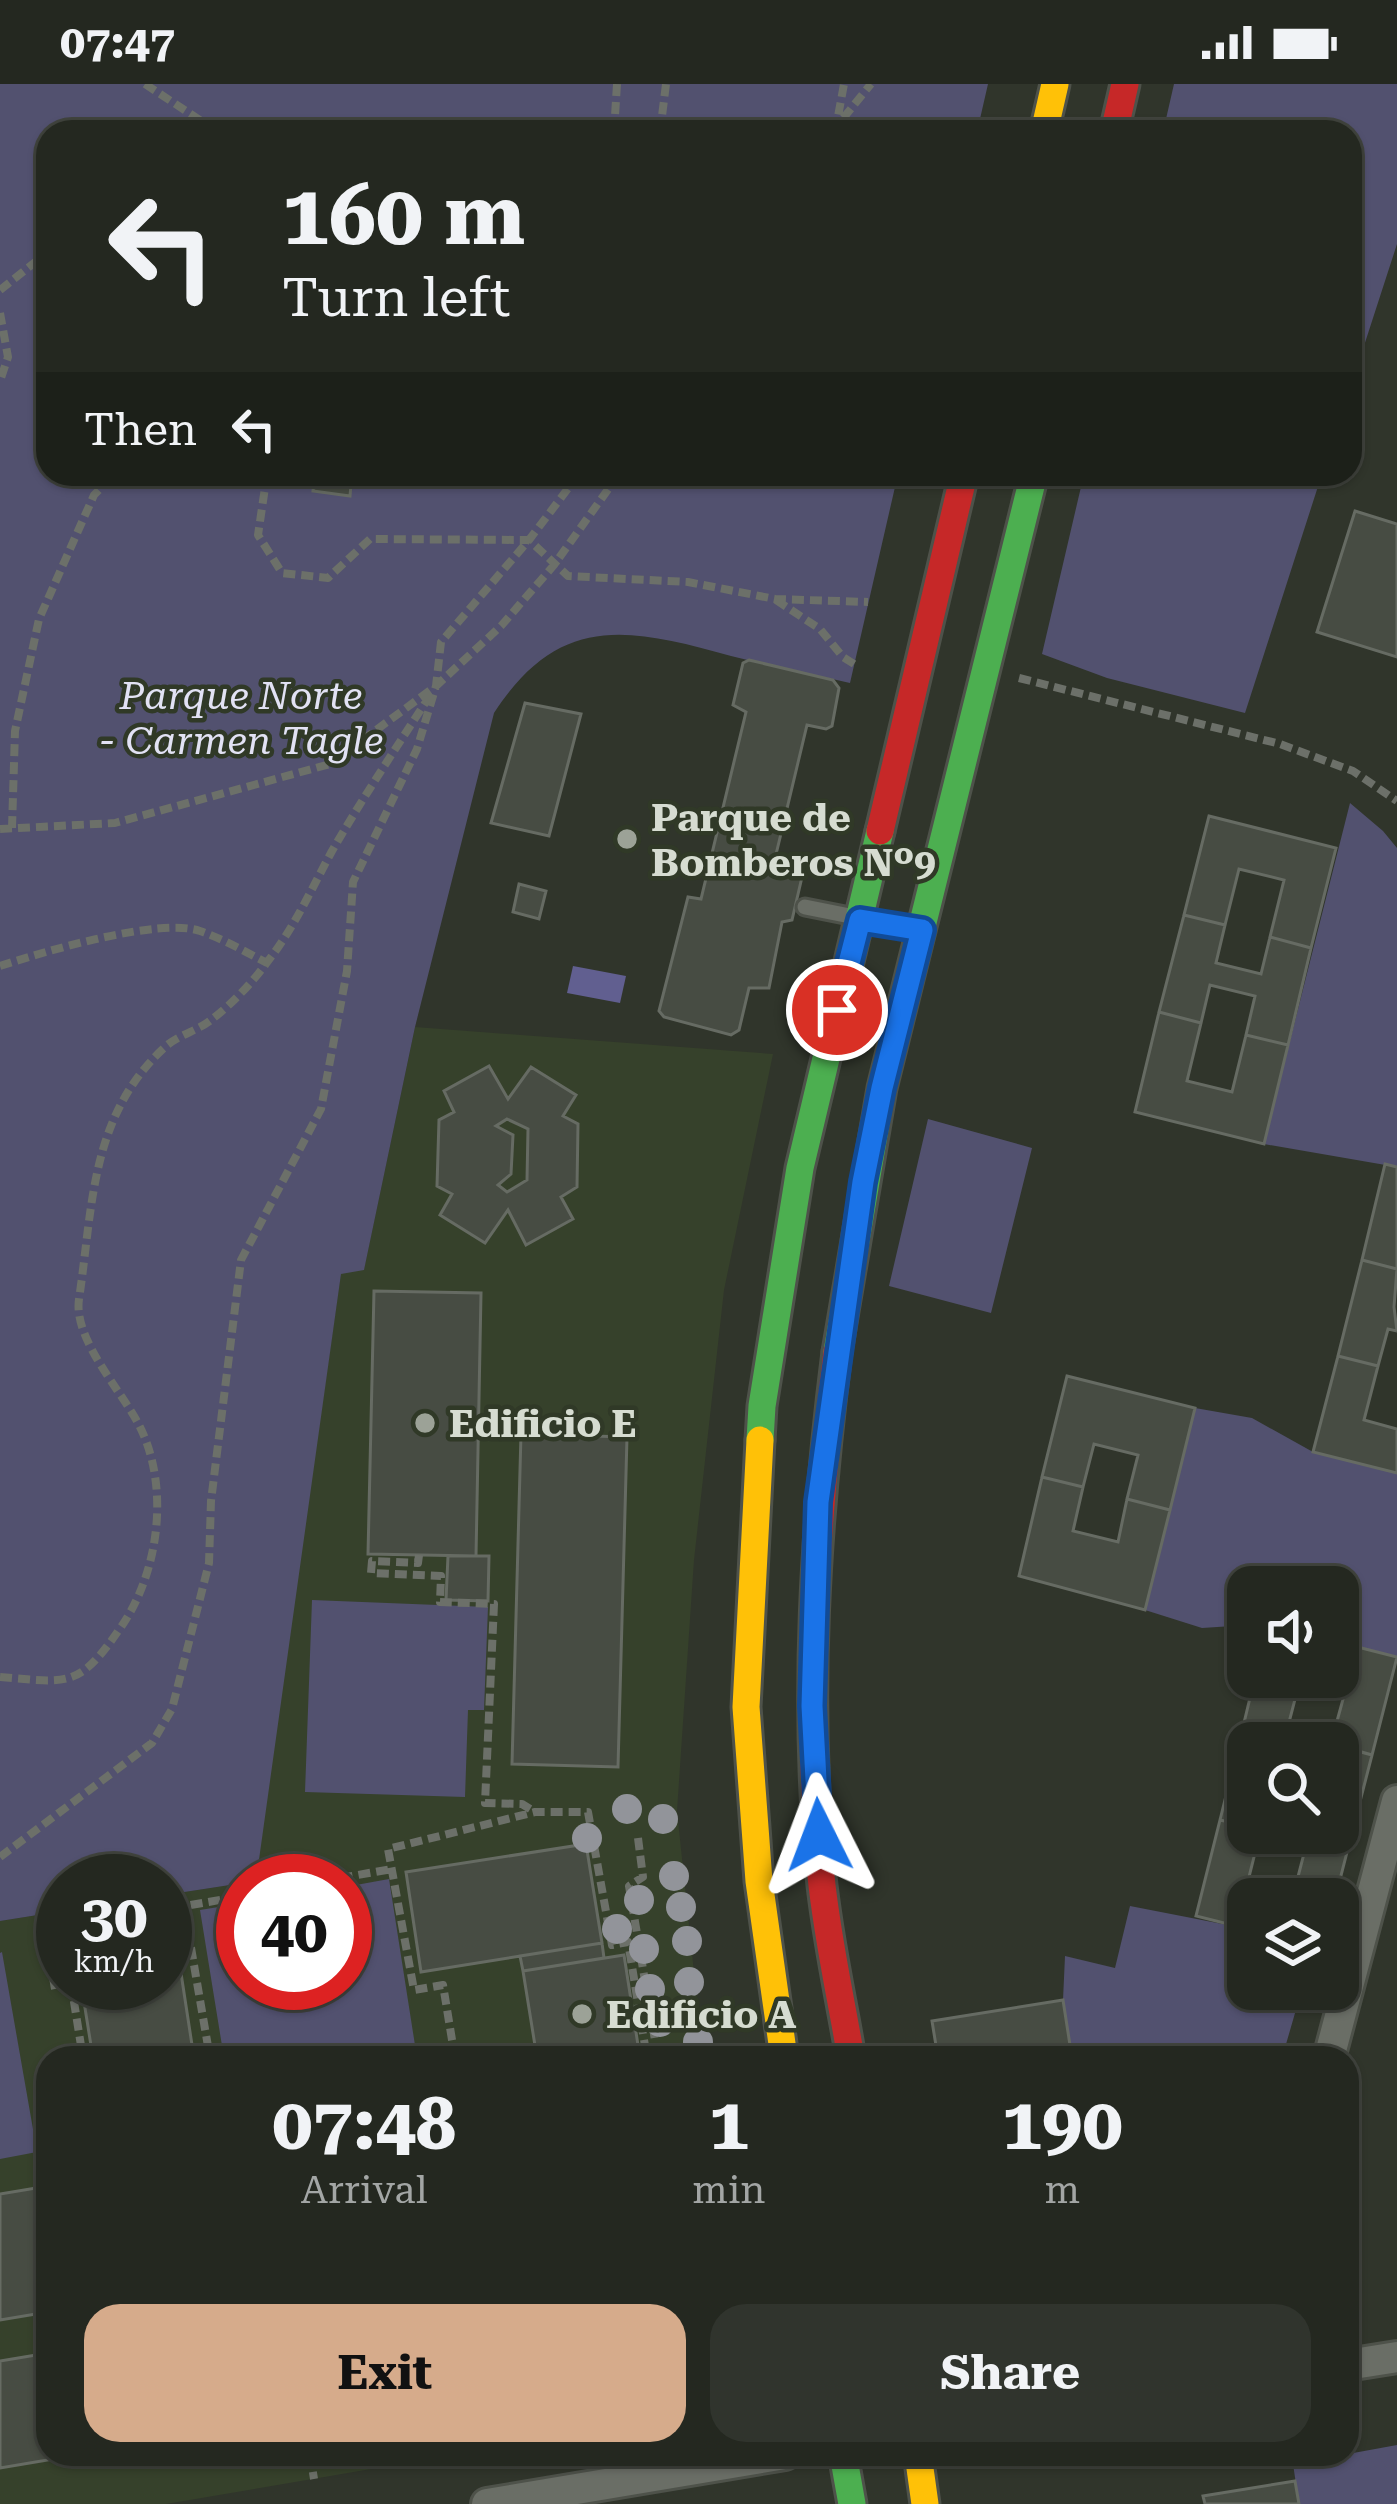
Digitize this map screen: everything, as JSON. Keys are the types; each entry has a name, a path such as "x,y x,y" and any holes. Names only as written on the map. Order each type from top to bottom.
{"street":[{"path":"1047,120 1055,84"},
{"path":"1117,120 1125,84"},
{"path":"782,2046 759,1881 746,1707 762,1406 789,1225 961,486"},
{"path":"849,2046 821,1878 812,1706 814,1554 824,1456 863,1182 882,1088 1031,486"},
{"path":"1332,2046 1397,1802"},
{"path":"1359,2363 1397,2357"},
{"path":"488,2504 714,2466"},
{"path":"845,2466 852,2504"},
{"path":"920,2466 926,2504"}],"lane":[{"path":"805,908 922,930"}],"path":[{"path":"145,84 200,120"},
{"path":"615,120 617,84"},
{"path":"662,120 666,84"},
{"path":"838,120 844,84"},
{"path":"843,120 871,84"},
{"path":"0,290 36,262"},
{"path":"0,313 8,357 0,381"},
{"path":"12,829 15,731 39,619 94,495 103,486"},
{"path":"265,486 258,535 282,573 328,578 370,539 529,540 568,576 688,582 775,599 868,602"},
{"path":"0,1857 152,1743 172,1709 209,1563 211,1502 241,1260 321,1109 347,971 353,882 417,749 436,686 441,642 570,486"},
{"path":"0,829 115,823 330,764 436,686 501,626 554,565 610,486"},
{"path":"775,599 820,628 854,664"},
{"path":"990,658 1024,681 1280,744 1354,771 1397,801"},
{"path":"0,1677 74,1679 100,1657 128,1617 148,1570 158,1510 154,1469 140,1427 112,1387 77,1313 101,1142 140,1074 167,1045 212,1019 267,963 436,686"},
{"path":"0,966 159,928 196,929 267,963"},
{"path":"417,1575 419,1559 372,1561 371,1573 417,1575 441,1576 440,1602 494,1604 485,1804 522,1804 535,1812"},
{"path":"453,2046 443,1985 413,1990 388,1849 535,1812 588,1812 612,1945 628,1942 645,2046"},
{"path":"638,1838 643,1877 629,1886 656,2046"},
{"path":"372,1872 392,1869"},
{"path":"192,1953 208,2046"},
{"path":"75,2010 81,2046"},
{"path":"312,2466 314,2479"}],"shaded area":[{"path":"573,966 626,976 620,1003 567,993"},
{"path":"415,1027 773,1054 724,1290 694,1560 677,1811 702,2046 36,2046 36,2466 389,2466 166,2504 0,2504 0,1921 36,1915 36,2010 192,2010 192,1891 216,1887 216,2010 372,2010 372,1854 258,1854 341,1273 364,1269"}],"green space":[{"name":"Parque Norte - Carmen Tagle","path":"0,84 988,84 980,120 36,120 36,486 895,486 850,683 660,639 599,636 571,643 545,658 519,680 494,713 415,1027 364,1270 341,1274 260,1854 216,1854 216,1887 192,1891 192,1854 36,1854 36,1915 0,1921"},
{"path":"1174,84 1397,84 1397,244 1362,352 1362,120 1166,120"},
{"path":"1081,486 1318,486 1245,713 1107,678 1042,654"},
{"path":"1350,803 1397,848 1397,1167 1264,1144"},
{"path":"928,1119 1032,1148 991,1313 889,1286"},
{"path":"1195,1408 1252,1418 1313,1452 1397,1473 1397,1657 1359,1647 1359,1566 1227,1566 1227,1626 1202,1628 1145,1610"},
{"path":"312,1600 488,1607 484,1710 468,1710 465,1797 305,1792"},
{"path":"389,1879 415,2046 222,2046 216,2010 372,2010 372,1882"},
{"path":"1130,1906 1227,1925 1227,2010 1296,2010 1285,2046 1070,2046 1063,2000 1065,1956 1115,1968"},
{"path":"216,1907 216,2009 200,1910"},
{"path":"0,1953 36,2152 0,2159"},
{"path":"1397,2445 1397,2504 1299,2504 1293,2466 1359,2466 1359,2452"}],"building":[{"path":"314,486 351,486 350,496 313,491"},
{"path":"1355,511 1397,524 1397,657 1317,632"},
{"path":"749,660 833,680 839,688 832,726 807,725 773,867 802,877 792,920 782,922 769,988 749,988 739,1030 731,1035 664,1017 659,1011 688,897 701,899 746,712 733,705 743,663"},
{"path":"525,703 581,714 549,836 491,823"},
{"path":"1209,816 1336,848 1311,948 1270,937 1284,880 1239,869 1225,925 1184,915"},
{"path":"519,884 546,891 539,919 513,912"},
{"path":"1184,915 1225,925 1216,963 1261,974 1270,937 1311,948 1288,1045 1246,1035 1255,996 1210,985 1201,1023 1159,1012"},
{"path":"1159,1012 1201,1023 1187,1081 1232,1092 1246,1035 1288,1045 1264,1144 1135,1112"},
{"path":"489,1066 508,1099 531,1067 576,1095 563,1116 578,1124 577,1187 561,1197 573,1219 526,1245 508,1210 485,1243 440,1215 452,1194 437,1186 439,1120 454,1112 444,1091","holes":["507,1119 528,1129 527,1180 507,1192 498,1185 511,1174 513,1135 496,1126"]},
{"path":"1385,1164 1397,1167 1397,1269 1362,1260"},
{"path":"1362,1260 1397,1269 1397,1331 1388,1329 1378,1366 1338,1356"},
{"name":"Edificio E","path":"374,1291 481,1293 476,1556 368,1554"},
{"path":"1338,1356 1378,1366 1364,1420 1397,1429 1397,1473 1313,1452"},
{"path":"1067,1376 1195,1408 1170,1510 1127,1499 1138,1455 1094,1444 1083,1487 1042,1477"},
{"path":"521,1434 627,1437 618,1767 512,1764"},
{"path":"1042,1477 1083,1487 1073,1531 1118,1542 1127,1499 1170,1510 1145,1610 1019,1576"},
{"path":"448,1556 489,1556 488,1601 446,1600"},
{"path":"1359,1647 1397,1657 1372,1755 1359,1751 1359,1722 1337,1722 1343,1698 1359,1698"},
{"path":"1250,1698 1295,1698 1289,1722 1244,1722"},
{"path":"1359,1752 1372,1755 1359,1805"},
{"path":"1227,1792 1227,1822 1220,1820"},
{"path":"1220,1820 1227,1822 1227,1854 1255,1854 1249,1878 1227,1878 1227,1924 1196,1916"},
{"path":"586,1844 602,1943 421,1972 406,1872"},
{"path":"1304,1854 1346,1854 1340,1878 1298,1878"},
{"path":"602,1943 604,1958 523,1971 520,1956"},
{"name":"Edificio A","path":"624,1955 638,2046 535,2046 523,1971"},
{"path":"1063,2000 1070,2046 936,2046 932,2021"},
{"path":"85,2010 187,2010 192,2046 91,2046"},
{"path":"36,2188 36,2314 0,2320 0,2194"},
{"path":"36,2355 36,2462 0,2468 0,2361"},
{"path":"1295,2481 1299,2504 1205,2504 1203,2496"}],"traffic: fast":[{"path":"837,1352 882,1088 1031,486"},
{"path":"760,1440 800,1168 880,831"},
{"path":"845,2466 852,2504"}],"traffic: slow":[{"path":"1047,120 1055,84"},
{"path":"760,1440 746,1707 759,1881 782,2046"},
{"path":"920,2466 925,2504"}],"traffic: jam":[{"path":"1117,120 1125,84"},
{"path":"880,831 961,486"},
{"path":"837,1352 814,1613 813,1744 824,1899 849,2046"}],"place":[{"name":"Parque de Bomberos Nº9","path":"627,839"},
{"name":"Edificio E","path":"425,1423"},
{"name":"Edificio A","path":"582,2014"}],"route":[{"path":"819,1835 812,1706 818,1502 863,1182 922,930 860,920 837,1010"}]}
